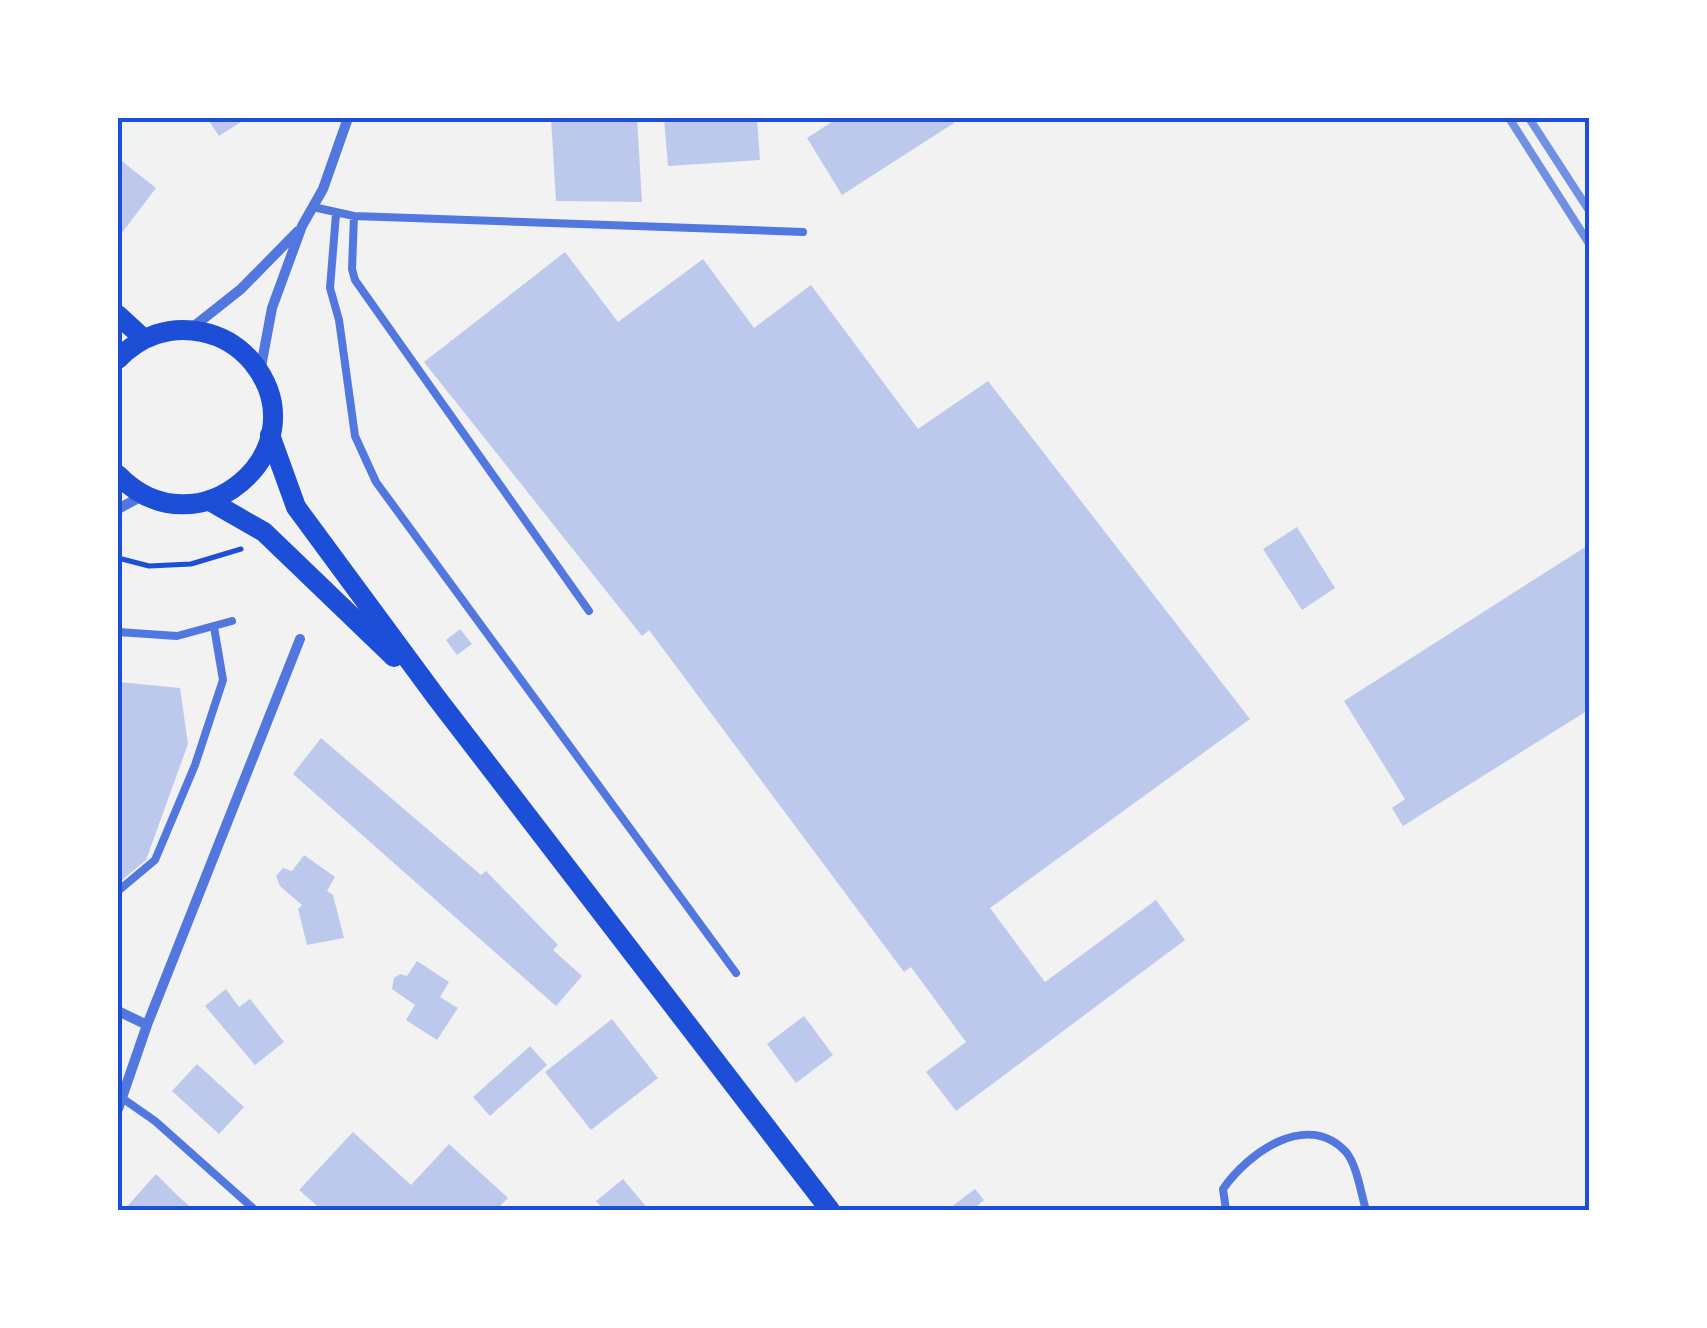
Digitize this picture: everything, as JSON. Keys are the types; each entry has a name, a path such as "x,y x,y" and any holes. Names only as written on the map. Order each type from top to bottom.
{"main road":[{"path":"118,315 144,339"},
{"path":"118,360 144,339 159,333 190,330 223,338 250,359 271,403 270,435 258,464 224,496 176,505 144,495 118,474"},
{"path":"270,435 296,507 436,697 830,1210"},
{"path":"210,501 264,532 436,697"}],"street":[{"path":"260,373 272,308 348,118"},
{"path":"190,330 241,289 302,226"},
{"path":"118,510 144,495"},
{"path":"120,1104 300,640"},
{"path":"118,1011 148,1025"}],"lane":[{"path":"313,208 354,216 802,232"},
{"path":"336,214 330,288 339,320 355,436 369,469 736,974"},
{"path":"354,216 352,269 356,280 589,611"},
{"path":"118,632 176,636 232,621"},
{"path":"118,891 154,860 195,764 223,680 214,627"},
{"path":"120,1104 155,1120 255,1210"},
{"path":"1226,1210 1223,1189 1237,1169 1272,1144 1304,1134 1330,1139 1349,1154 1366,1210"}],"path":[{"path":"118,558 149,566 191,564 238,548 251,552 264,532"}],"building":[{"path":"207,118 247,118 219,136"},
{"path":"551,118 637,118 642,202 556,201"},
{"path":"664,118 757,118 760,160 668,166"},
{"path":"838,118 951,118 954,123 842,195 807,138"},
{"path":"118,158 156,188 118,238"},
{"path":"565,252 618,322 703,259 754,328 811,285 918,429 988,381 1250,719 990,908 1045,982 1156,900 1185,940 956,1111 926,1072 966,1042 911,967 904,972 649,630 642,636 424,362"},
{"path":"1297,527 1335,588 1302,610 1263,549"},
{"path":"1590,544 1590,709 1403,826 1392,808 1405,799 1344,701"},
{"path":"460,629 472,644 457,655 446,640"},
{"path":"118,682 180,688 188,744 146,860 121,881 118,877"},
{"path":"321,738 481,875 486,871 558,945 553,950 582,976 556,1006 293,774"},
{"path":"304,855 335,877 327,891 333,895 344,938 307,945 298,909 302,905 280,886 276,876 283,868 292,871"},
{"path":"417,961 449,982 440,997 458,1008 437,1040 406,1020 415,1005 392,989 394,978 400,974 407,976"},
{"path":"226,989 239,1007 250,999 284,1042 255,1065 205,1006"},
{"path":"804,1016 833,1055 796,1083 767,1044"},
{"path":"612,1019 658,1078 591,1130 545,1072"},
{"path":"530,1046 547,1065 490,1116 473,1097"},
{"path":"197,1064 244,1107 219,1134 172,1091"},
{"path":"353,1132 411,1185 449,1144 508,1198 496,1210 322,1210 299,1190"},
{"path":"156,1174 179,1197 194,1210 124,1210"},
{"path":"623,1179 649,1210 604,1210 596,1201"},
{"path":"975,1189 984,1200 977,1206 971,1210 947,1210"}],"railway":[{"path":"1509,118 1590,245"},
{"path":"1529,118 1590,212"}]}
